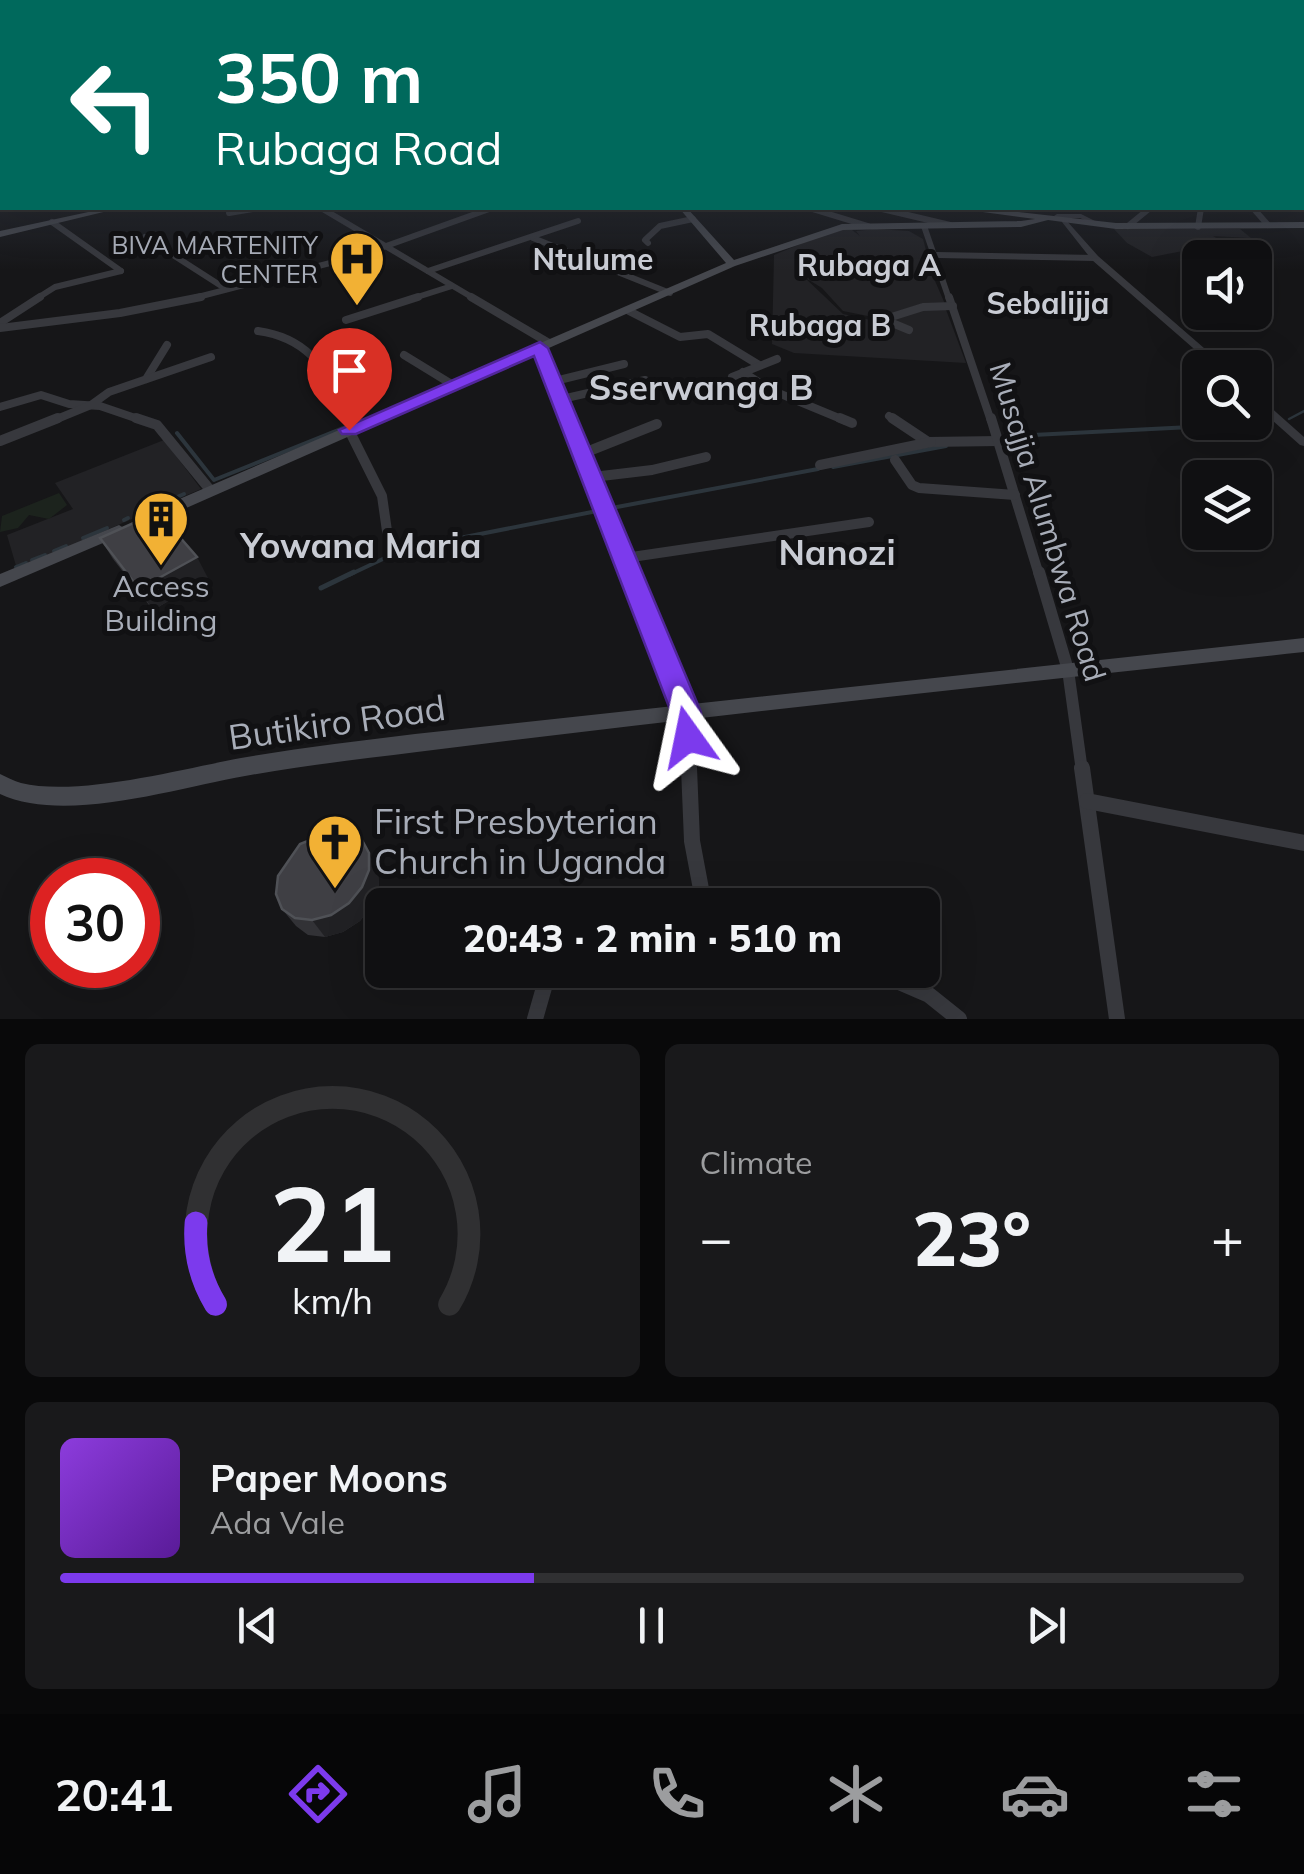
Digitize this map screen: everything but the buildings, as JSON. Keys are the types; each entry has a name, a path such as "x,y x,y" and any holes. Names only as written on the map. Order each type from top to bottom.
{"main road":[{"path":"0,234 107,210"},
{"path":"684,210 732,264"},
{"path":"985,210 1128,226 1304,225"},
{"path":"0,581 732,264 830,229 1028,224 1046,219"},
{"name":"Butikiro Road","path":"0,784 9,791 38,798 72,796 268,763 686,712 1304,645"}],"street":[{"path":"229,213 247,210"},
{"path":"330,210 544,345 686,712 692,841 701,888"},
{"path":"0,326 41,318 129,312 226,289 388,248 487,210"},
{"path":"816,210 868,226"},
{"path":"887,210 951,225"},
{"path":"1046,219 1081,216 1094,210"},
{"path":"1128,226 1148,210"},
{"path":"1198,227 1201,210"},
{"path":"1255,210 1268,225"},
{"path":"1081,216 1097,224"},
{"path":"648,243 645,240 660,226 693,219"},
{"path":"428,271 578,221"},
{"path":"1064,221 1095,258 1201,350"},
{"path":"0,326 55,287 121,271 52,222"},
{"name":"Musajja Alumbwa Road","path":"924,226 998,441 1068,670 1116,1019"},
{"path":"145,237 226,289"},
{"path":"532,238 670,294"},
{"path":"936,255 1095,258"},
{"path":"346,320 452,286"},
{"path":"909,330 884,320 922,307 953,306"},
{"path":"629,310 680,337 708,334 758,365"},
{"path":"258,331 287,334 303,343 353,428 382,496 386,531"},
{"path":"146,380 167,345"},
{"path":"404,355 453,385"},
{"path":"0,441 91,405 100,396 211,357"},
{"path":"732,377 777,359"},
{"path":"556,381 624,364"},
{"path":"743,372 771,390 852,423"},
{"path":"562,398 645,380"},
{"path":"0,407 41,395 157,425 211,492"},
{"path":"1272,414 1304,443"},
{"path":"890,416 931,442"},
{"path":"584,453 657,424"},
{"path":"820,465 931,442 998,441"},
{"path":"593,477 706,458"},
{"path":"896,460 919,488 1015,495"},
{"path":"626,558 869,522"},
{"path":"1086,802 1304,843"},
{"path":"535,1019 544,988"},
{"path":"919,988 947,1006 959,1019"}],"shaded area":[{"path":"1114,229 1240,229 1251,238 1213,236 1219,240 1182,240 1182,251 1152,257 1127,243"},
{"path":"834,230 852,230 860,236 856,231 909,231 923,239 930,265 918,265 929,267 945,304 924,303 878,318 843,311 822,288 804,277 843,314 880,322 920,308 945,307 966,363 794,353 772,344 774,255"},
{"path":"164,440 201,489 17,569 7,535 73,509 55,483"},
{"path":"59,493 67,505 49,519 29,515 18,528 0,532 2,516"}],"waterway":[{"path":"1289,419 1304,411"},
{"path":"177,433 214,480 348,426"},
{"path":"1010,443 1021,443 1033,435 1182,427"},
{"path":"833,467 946,446"},
{"path":"617,507 818,469"},
{"path":"168,501 184,494"},
{"path":"349,575 404,549 592,512"},
{"path":"137,515 141,513"},
{"path":"124,520 128,518"},
{"path":"83,538 107,528"},
{"path":"54,551 66,546"},
{"path":"32,560 45,555"},
{"path":"16,567 26,563"},
{"path":"321,588 354,572"}],"place":[{"name":"BIVA MARTENITY CENTER","path":"357,308"},
{"name":"Access Building","path":"161,568"},
{"name":"First Presbyterian Church in Uganda","path":"335,891"}],"district":[{"name":"Ntulume","path":"593,260"},
{"name":"Rubaga A","path":"869,266"},
{"name":"Sebalijja","path":"1048,304"},
{"name":"Rubaga B","path":"820,326"},
{"name":"Sserwanga B","path":"701,388"},
{"name":"Yowana Maria","path":"361,546"},
{"name":"Nanozi","path":"837,553"}],"route":[{"path":"349,430 540,348 686,712 688,737"}]}
